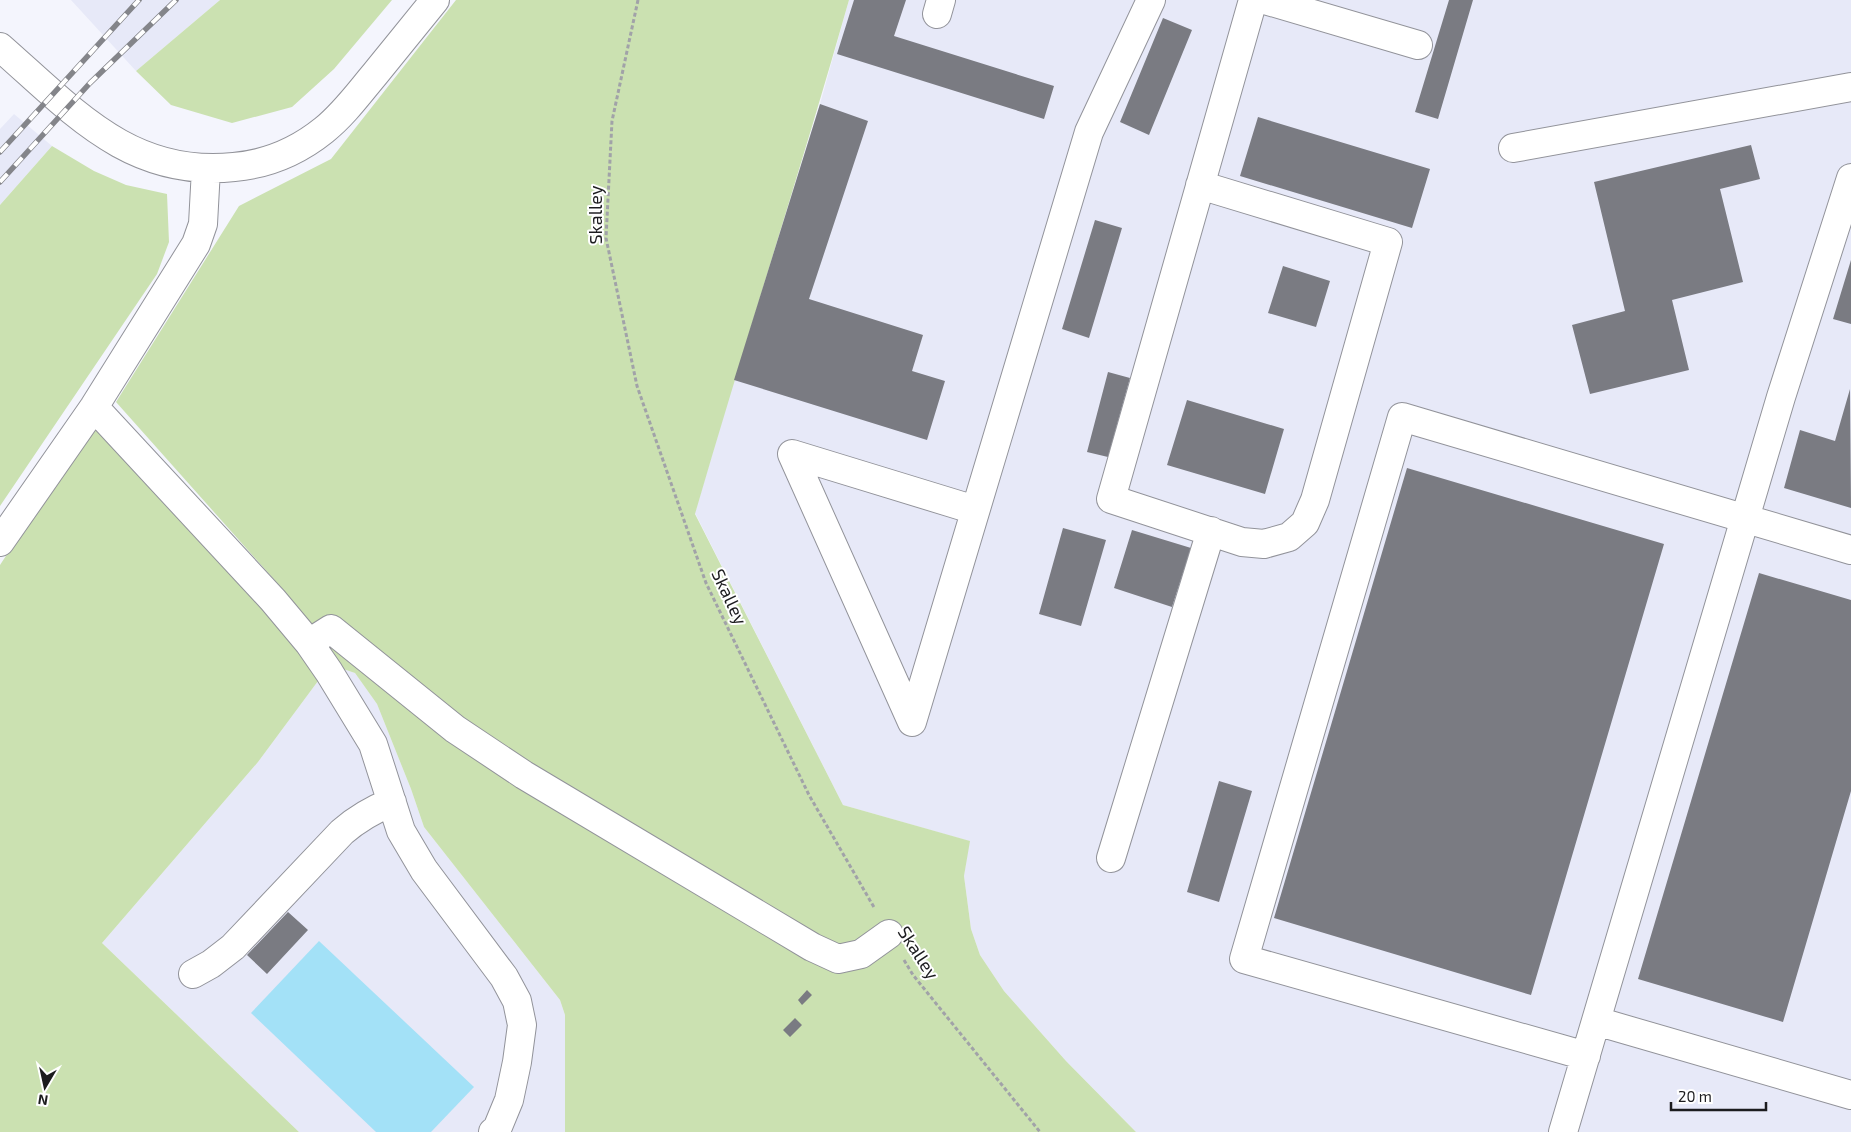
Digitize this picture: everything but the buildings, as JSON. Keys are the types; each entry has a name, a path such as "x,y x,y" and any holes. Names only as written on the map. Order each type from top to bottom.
{"street":[{"path":"0,47 78,116 113,141 144,157 184,167 206,169 248,166 288,153 318,134 344,112 435,0"},
{"path":"975,510 792,454 912,722 1089,132 1151,0"},
{"path":"1200,185 1388,242 1315,500 1305,523 1289,537 1264,544 1242,542 1111,499 1200,185 1253,0"},
{"path":"1265,0 1418,45"},
{"path":"1513,148 1851,87"},
{"path":"0,542 94,407 196,244 203,224 206,169"},
{"path":"1563,1132 1781,397 1850,187"},
{"path":"94,407 273,600 309,643 373,744 401,831 424,870 504,977 517,1001 522,1025 509,1100 494,1132"},
{"path":"1586,1056 1244,959 1402,417 1851,550"},
{"path":"1111,858 1211,531"},
{"path":"309,643 331,628 455,729 517,770 812,947 838,960 861,954 889,934"},
{"path":"193,974 212,964 233,947 342,832 374,809 392,802"},
{"path":"1596,1021 1851,1095"}],"path":[{"name":"Skalley","path":"638,0 612,122 606,238 638,386 706,583 809,795 913,974 1040,1132"}],"shaded area":[{"path":"71,0 220,0 136,71"},
{"path":"849,0 1851,0 1851,1132 1136,1132 1066,1061 1004,991 980,955 971,929 964,876 969,841 843,805 695,513 734,380 820,104"},
{"path":"14,114 52,146 0,205 0,129"},
{"path":"337,667 355,673 377,704 424,827 560,1000 565,1015 565,1132 299,1132 102,943 258,762 321,677"}],"green space":[{"path":"220,0 392,0 334,69 292,107 232,123 171,105 136,71"},
{"path":"456,0 849,0 695,514 843,805 970,841 964,876 971,929 980,955 1004,991 1066,1061 1136,1132 565,1132 565,1015 560,1000 424,827 377,704 355,673 337,667 321,677 258,762 102,943 299,1132 0,1132 0,565 92,425 275,619 287,594 116,402 239,206 331,159"},
{"path":"52,146 94,171 126,185 167,194 169,242 157,274 0,506 0,205"}],"water":[{"path":"319,941 474,1087 431,1132 376,1132 251,1013"}],"railway":[{"path":"0,152 139,0"},
{"path":"0,182 90,83 176,0"}]}
